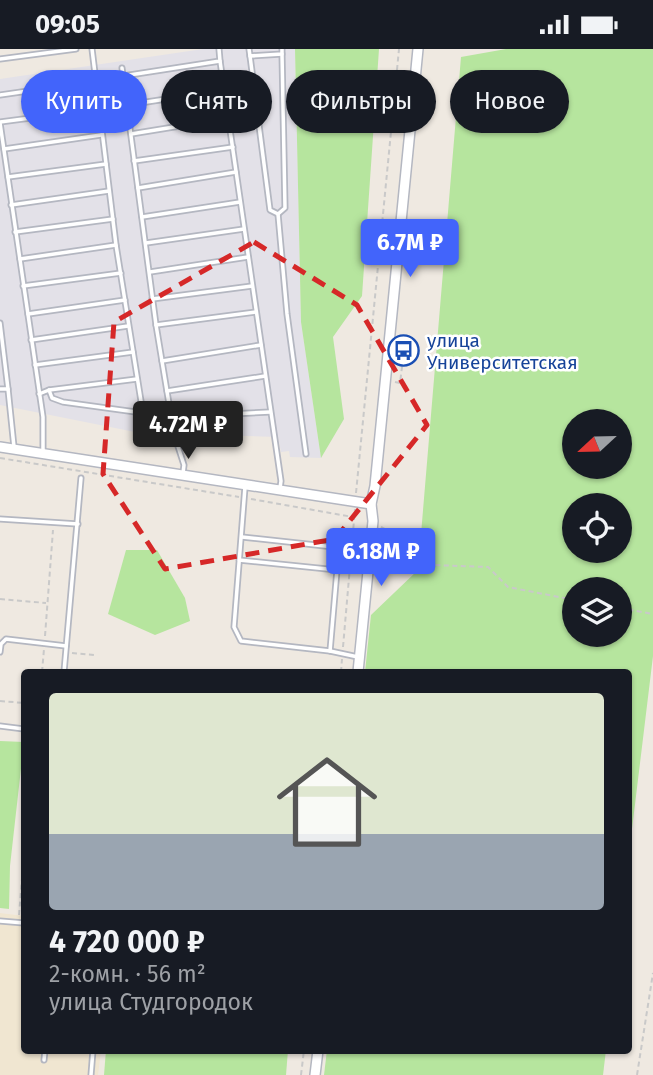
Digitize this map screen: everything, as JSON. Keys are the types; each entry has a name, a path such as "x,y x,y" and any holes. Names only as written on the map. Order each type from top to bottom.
{"street":[{"path":"358,669 373,521 371,504 375,486 418,49"},
{"path":"0,447 371,504"},
{"path":"315,1075 318,1054"}],"lane":[{"path":"0,59 76,49"},
{"path":"92,49 95,70"},
{"path":"219,49 222,70"},
{"path":"249,49 270,210 278,214"},
{"path":"250,56 282,51 285,208 278,214"},
{"path":"147,72 220,61"},
{"path":"0,95 21,92"},
{"path":"21,120 0,123 43,417 43,453"},
{"path":"161,129 131,134 152,299 172,417 184,465 183,475"},
{"path":"231,133 281,481 279,490"},
{"path":"4,149 101,135 145,426"},
{"path":"134,161 233,147"},
{"path":"8,177 106,164"},
{"path":"138,188 236,172"},
{"path":"11,205 109,191"},
{"path":"142,217 240,202"},
{"path":"278,214 287,314 306,454"},
{"path":"15,232 113,219"},
{"path":"145,243 244,229"},
{"path":"20,259 117,245"},
{"path":"149,272 248,257"},
{"path":"23,286 121,273"},
{"path":"152,299 252,286"},
{"path":"28,314 125,300"},
{"path":"156,325 256,312"},
{"path":"0,323 14,449"},
{"path":"31,340 128,326"},
{"path":"162,361 261,345"},
{"path":"34,365 133,352"},
{"path":"0,370 6,370"},
{"path":"167,391 265,376"},
{"path":"38,394 49,390 137,379"},
{"path":"0,389 8,389"},
{"path":"49,390 52,398 63,402 143,413"},
{"path":"172,417 270,412"},
{"path":"64,669 81,478"},
{"path":"245,485 234,627 241,642 330,651 360,657"},
{"path":"0,519 78,524"},
{"path":"241,537 334,548"},
{"path":"239,560 337,570 330,651"},
{"path":"0,652 1,644 6,639 66,646"},
{"path":"0,726 21,729"},
{"path":"0,921 18,923"},
{"path":"44,1060 45,1054"},
{"path":"91,1075 93,1054"}],"path":[{"path":"341,669 365,380 399,49"},
{"path":"0,458 354,517"},
{"path":"373,521 387,532 410,542 417,553 433,565 488,567 508,587 562,598"},
{"path":"41,669 53,524"},
{"path":"0,599 47,603"},
{"path":"632,610 653,614"},
{"path":"0,701 21,703"},
{"path":"18,923 21,889"},
{"path":"636,1075 653,973"},
{"path":"301,1075 304,1054"}],"highlighted area":[{"path":"254,242 357,305 427,425 335,539 165,569 103,474 114,322"}],"shaded area":[{"path":"203,49 295,49 295,70 286,70 286,133 297,133 301,322 321,458 290,457 289,451 281,452 278,437 140,433 0,405 0,79 21,76 21,133 147,133 147,70 61,70"},
{"path":"0,913 21,916 21,1054 101,1054 98,1075 0,1075"}],"green space":[{"path":"295,49 379,49 378,70 295,70"},
{"path":"506,49 653,49 653,656 632,829 632,669 365,669 371,615 418,570 455,133 569,133 569,70 460,70 461,57"},
{"path":"297,133 373,133 362,296 333,337 344,419 321,458 301,322"},
{"path":"126,550 157,550 185,598 190,621 155,635 108,614"},
{"path":"0,741 21,742 9,909 0,908"},
{"path":"106,1054 288,1054 286,1075 104,1075"},
{"path":"327,1054 606,1054 603,1075 324,1075"}],"place":[{"name":"улица Университетская","path":"404,351"}]}
